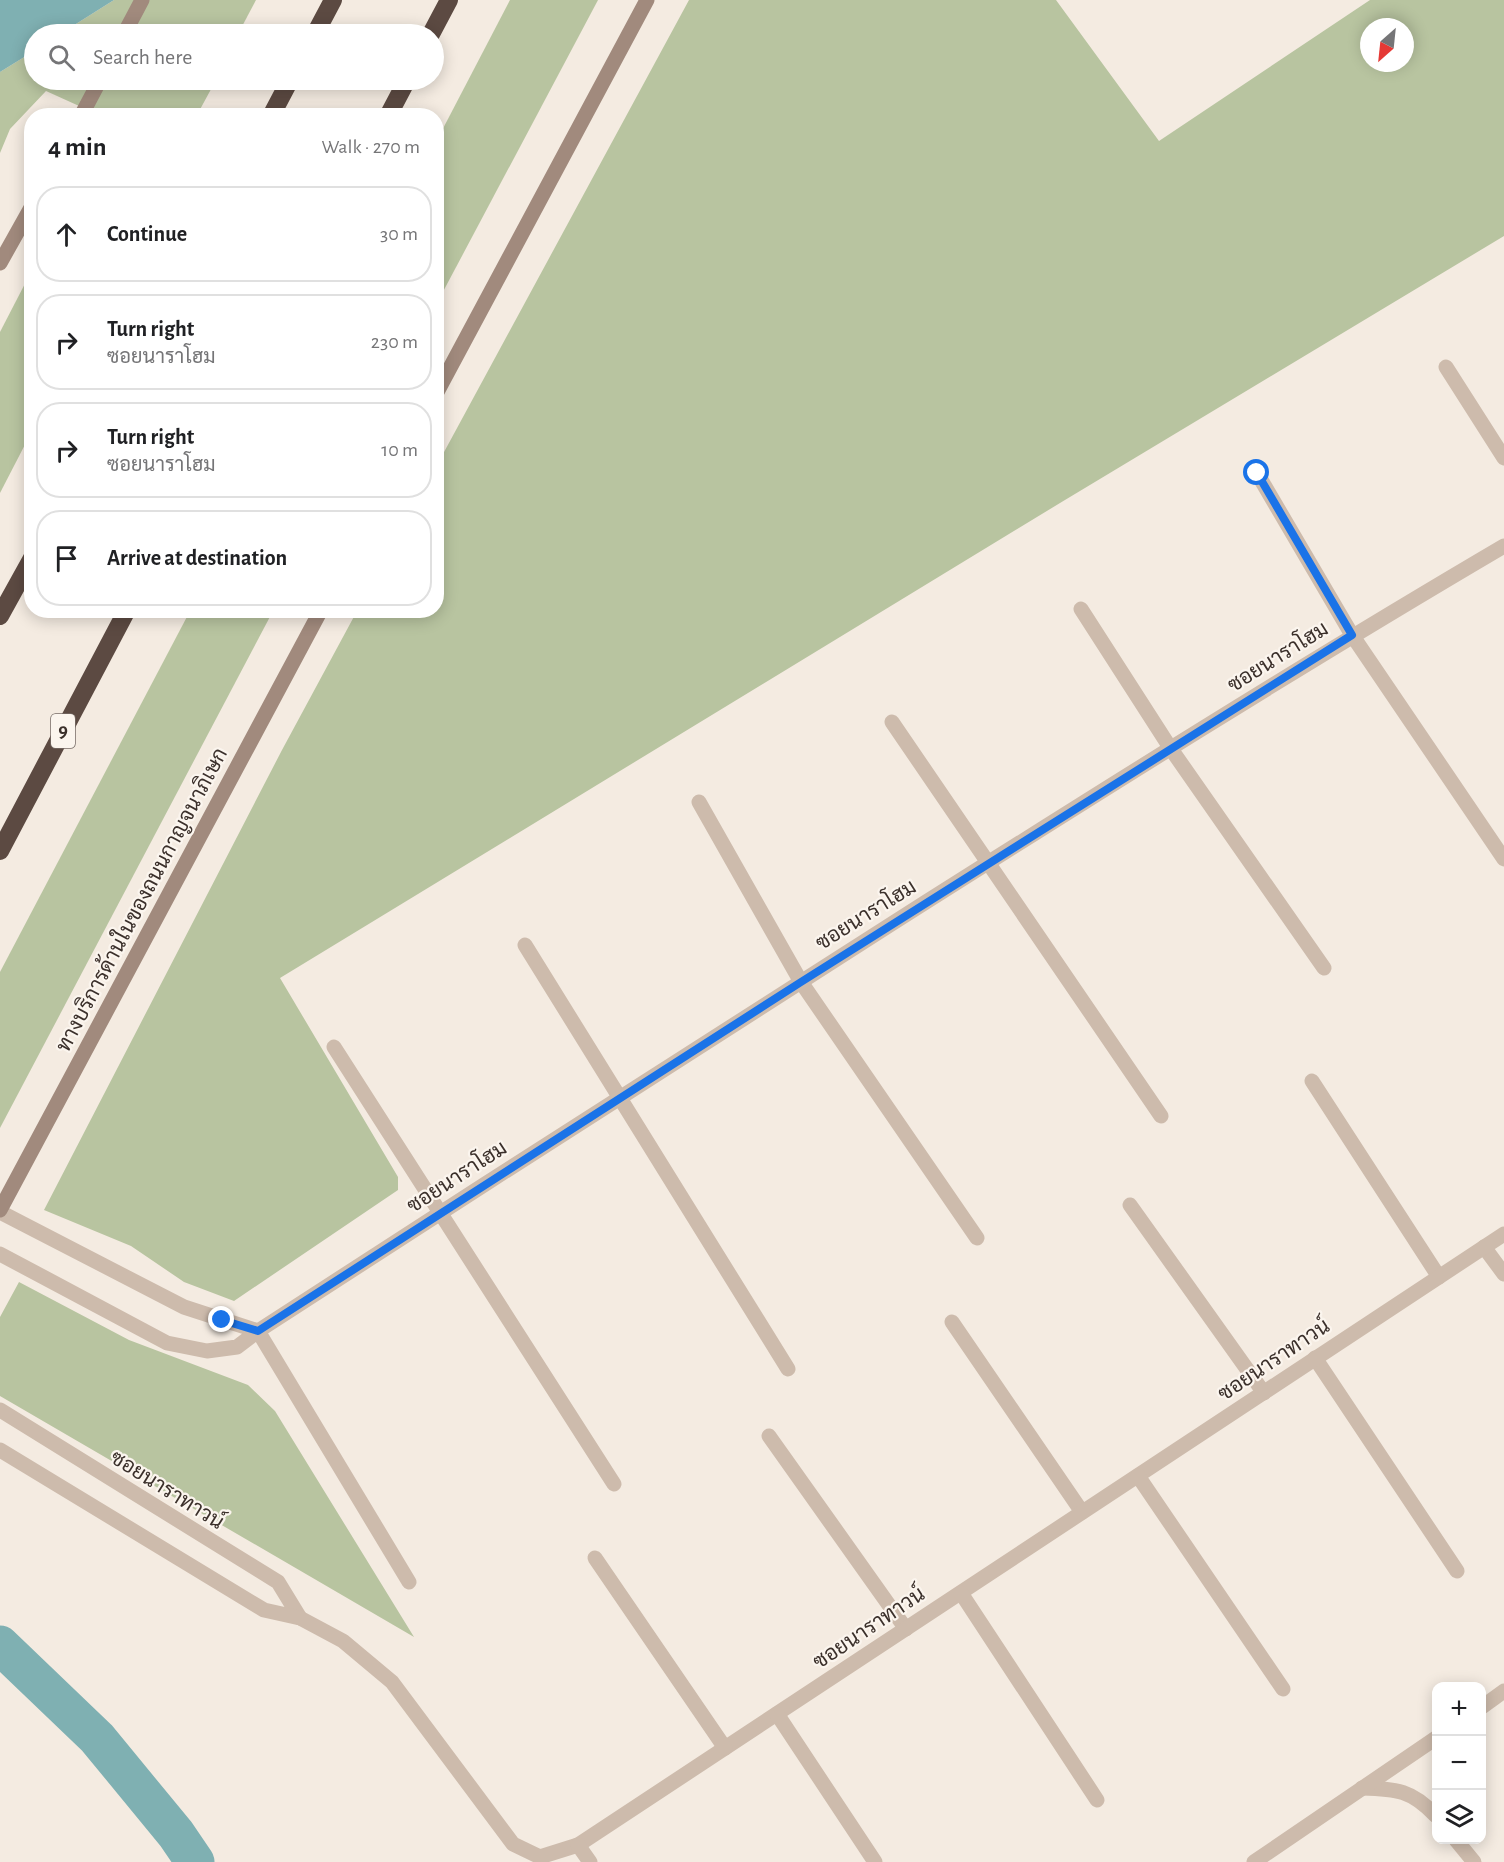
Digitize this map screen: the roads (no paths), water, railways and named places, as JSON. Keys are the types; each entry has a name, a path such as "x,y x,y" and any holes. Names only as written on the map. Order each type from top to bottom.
{"highway":[{"path":"320,24 333,0"},
{"path":"436,24 449,0"},
{"path":"275,108 285,90"},
{"path":"392,108 402,90"},
{"path":"0,616 24,572"},
{"name":"9","path":"0,851 123,618"}],"main road":[{"path":"129,24 142,0"},
{"path":"444,379 647,0"},
{"path":"85,108 95,90"},
{"path":"0,263 24,220"},
{"name":"ทางบริการด้านในของถนนกาญจนาภิเษก","path":"0,1211 317,618"}],"street":[{"path":"1446,367 1504,458"},
{"path":"1257,473 1352,635 1504,859"},
{"name":"ซอยนาราโฮม","path":"0,1254 166,1343 207,1351 237,1347 258,1331 619,1097 988,863 1352,635 1504,546"},
{"path":"1081,609 1171,749 1324,968"},
{"path":"892,723 1161,1116"},
{"path":"699,802 801,982 977,1238"},
{"path":"525,945 788,1369"},
{"path":"334,1047 614,1484"},
{"path":"1312,1081 1439,1277"},
{"path":"1130,1205 1264,1393"},
{"path":"0,1211 184,1307 258,1331 409,1582"},
{"name":"ซอยนาราทาวน์","path":"0,1450 264,1610 300,1618 343,1641 392,1682 513,1844 540,1857 578,1845 1504,1234"},
{"path":"1484,1247 1504,1274"},
{"path":"952,1322 1082,1512"},
{"path":"1315,1358 1457,1570"},
{"name":"ซอยนาราทาวน์","path":"0,1410 278,1582 300,1618"},
{"path":"769,1436 906,1629"},
{"path":"1138,1476 1283,1689"},
{"path":"595,1558 725,1748"},
{"path":"961,1593 1097,1800"},
{"path":"1486,1704 1504,1691"},
{"path":"777,1714 874,1862"},
{"path":"1254,1862 1432,1741"},
{"path":"1362,1788 1389,1789 1414,1796 1432,1812"},
{"path":"1460,1844 1474,1862"},
{"path":"578,1845 590,1862"}],"water":[{"path":"0,0 114,0 76,24 24,24 24,57 0,72"}],"waterway":[{"path":"0,1645 97,1738 176,1834 195,1862"}]}
